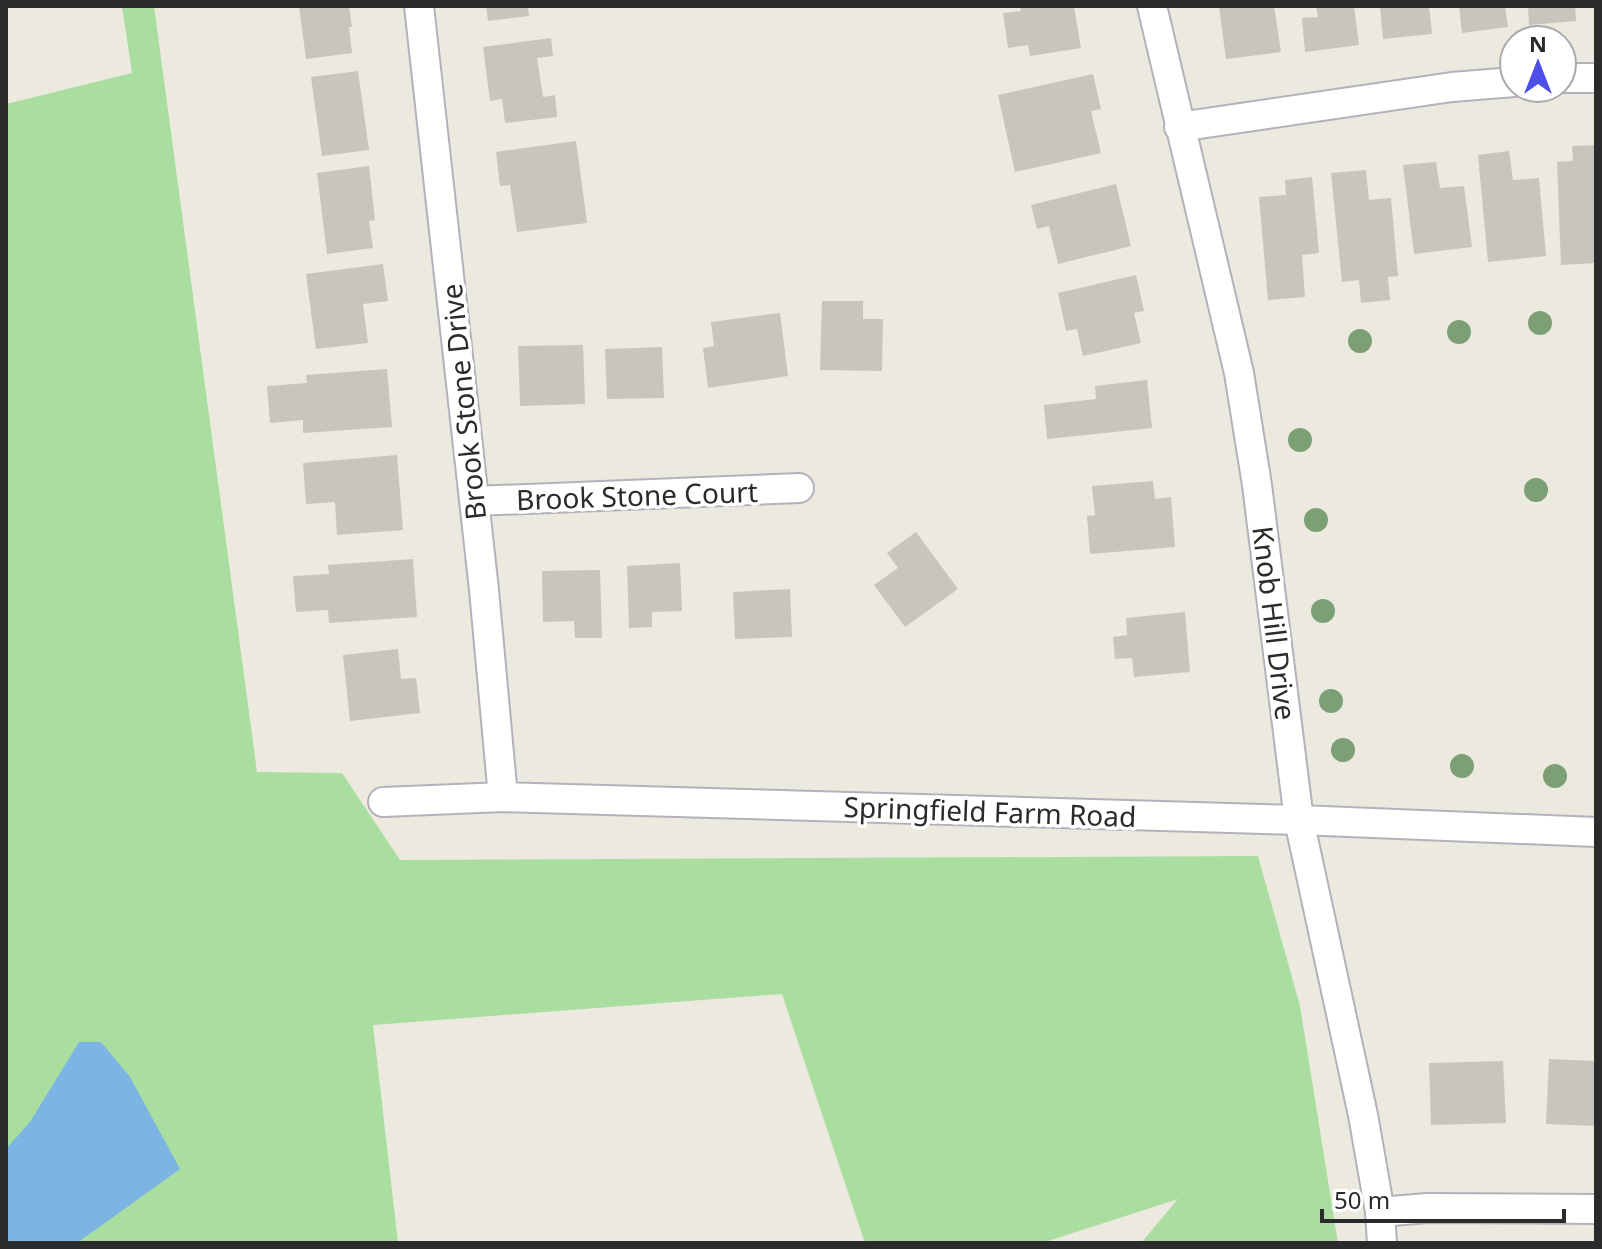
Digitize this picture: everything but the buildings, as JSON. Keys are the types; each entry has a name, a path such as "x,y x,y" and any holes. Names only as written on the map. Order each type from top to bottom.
{"street":[{"name":"Brook Stone Drive","path":"419,6 474,501 503,797"},
{"name":"Knob Hill Drive","path":"1152,6 1239,373 1257,485 1299,820 1363,1115 1380,1212 1382,1243"},
{"path":"1179,127 1452,87 1498,83"},
{"name":"Brook Stone Court","path":"474,501 799,488"},
{"name":"Springfield Farm Road","path":"383,802 503,797 1299,820 1596,832"},
{"path":"1380,1212 1427,1208 1596,1209"}],"green space":[{"path":"122,6 154,6 257,772 342,773 400,860 1258,856 1300,1006 1338,1243 1141,1243 1178,1199 1042,1243 865,1243 782,994 373,1025 398,1243 6,1243 6,104 132,73"}],"water":[{"path":"79,1042 101,1042 130,1077 180,1169 77,1243 6,1243 6,1149 30,1122"}]}
